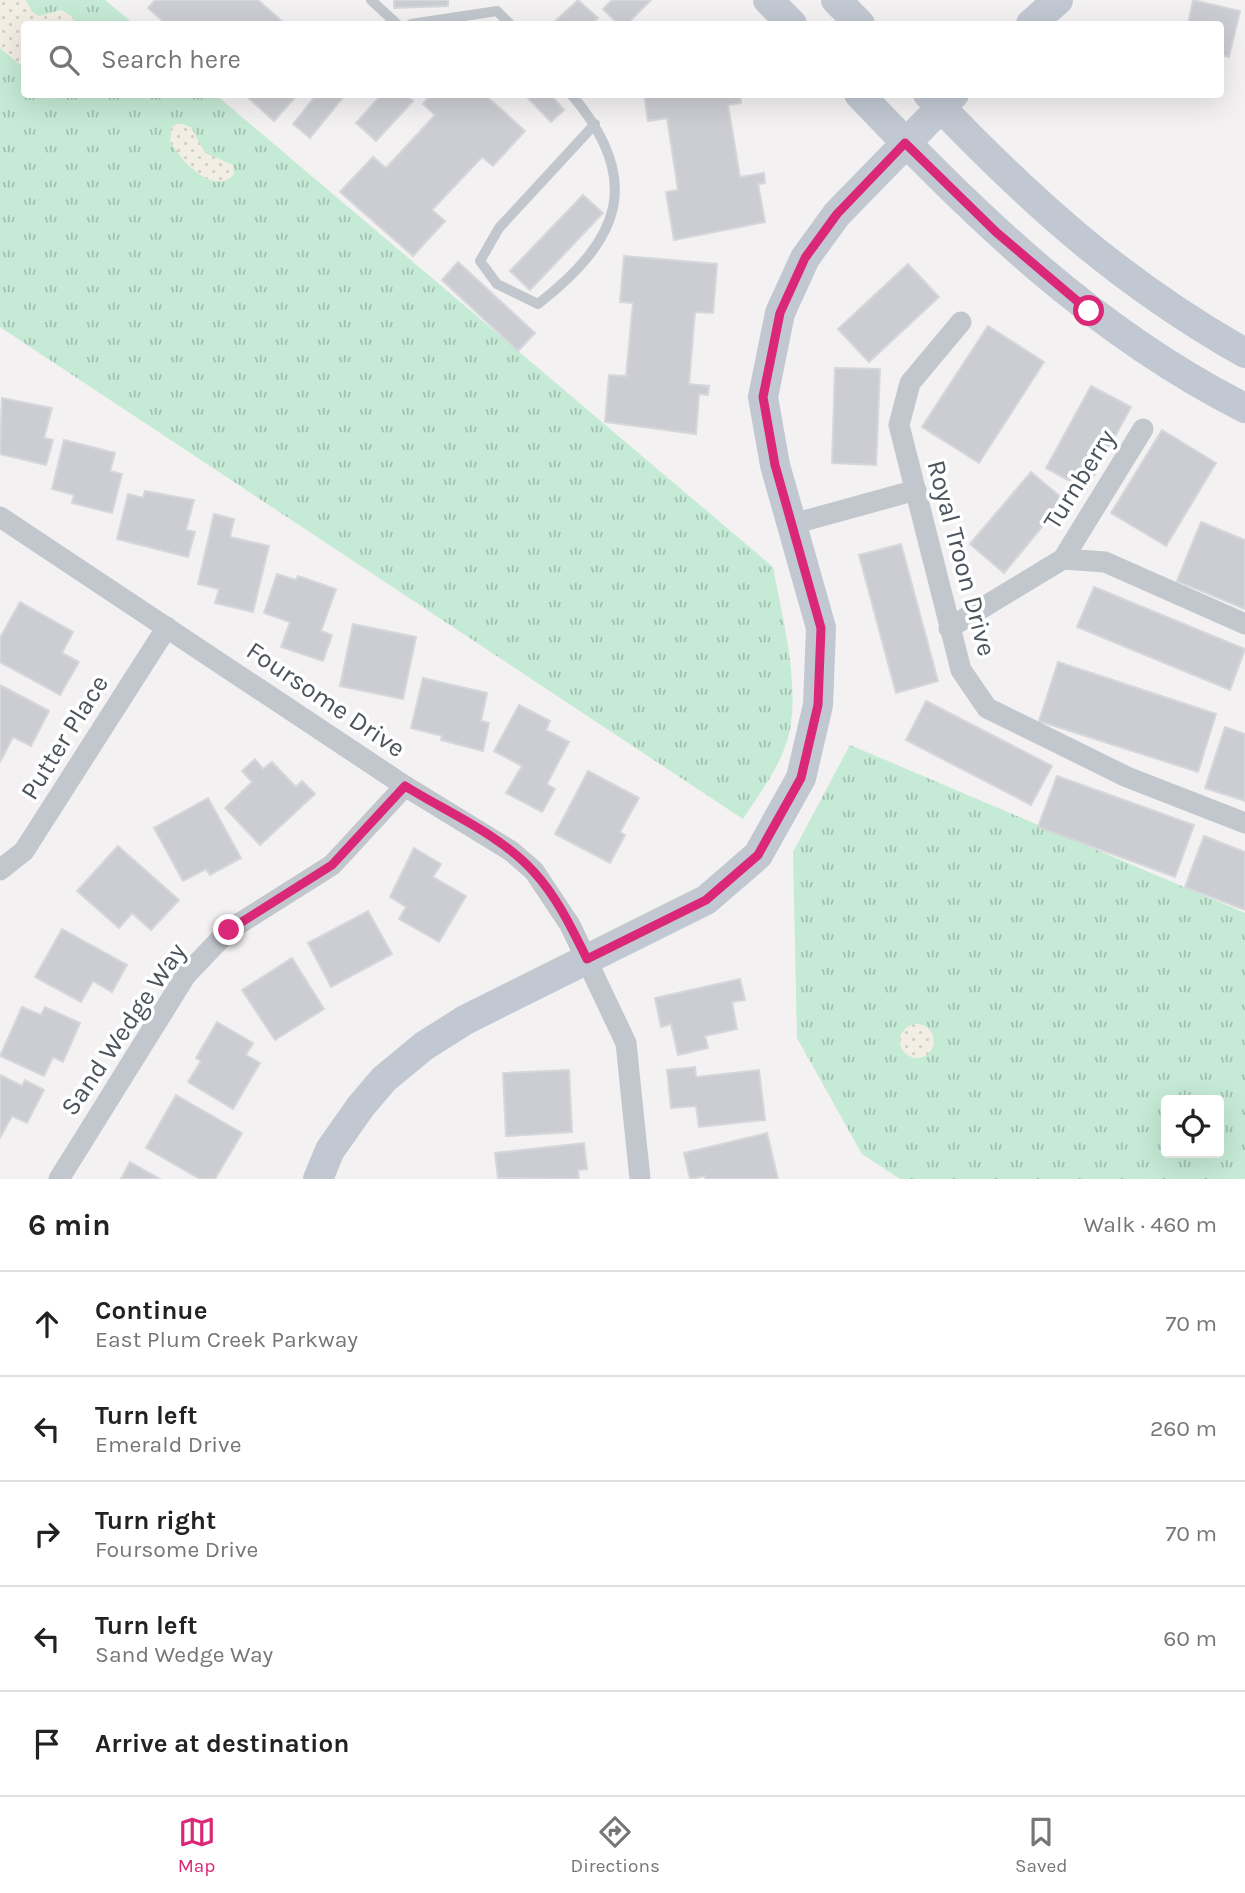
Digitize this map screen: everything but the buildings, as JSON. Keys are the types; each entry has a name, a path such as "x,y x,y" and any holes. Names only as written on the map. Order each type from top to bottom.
{"street":[{"path":"768,0 789,21"},
{"path":"836,0 857,21"},
{"path":"1034,21 1058,0"},
{"path":"863,98 996,232 1089,311 1187,376 1245,408"},
{"path":"318,1179 330,1150 361,1106 384,1079 404,1063 465,1020 706,900 758,855 801,778 818,705 821,628 775,465 763,397 780,313 805,258 829,225 905,143 941,99 1030,197 1119,273 1245,353"},
{"name":"Royal Troon Drive","path":"961,321 910,383 899,425 961,670 987,708 1127,777 1245,823"},
{"name":"Turnberry","path":"1063,559 1143,429"},
{"path":"793,524 916,490"},
{"name":"Foursome Drive","path":"0,517 405,786 511,851 534,871 555,899 587,959 626,1043 640,1179"},
{"path":"949,628 1063,559 1105,562 1245,624"},
{"name":"Putter Place","path":"0,870 24,851 167,626"},
{"name":"Sand Wedge Way","path":"59,1179 187,975 229,930 332,865 405,786"}],"lane":[{"path":"370,0 394,21"},
{"path":"429,21 497,10 507,21"},
{"path":"574,98 595,124 614,168 616,201 607,231 569,280 538,304 497,284 480,261 499,228 595,124"}],"green space":[{"path":"0,0 105,0 130,21 21,21 21,98 220,98 773,567 785,627 792,689 790,729 777,765 743,819 0,327"},
{"path":"850,745 1245,913 1245,1179 900,1179 862,1154 797,1038 793,852"}],"sand":[{"path":"0,0 26,0 32,12 39,16 61,10 73,17 74,21 21,21 21,66 0,48"},
{"path":"179,123 191,127 205,153 233,165 234,174 226,180 217,181 208,179 189,165 170,140 172,127"},
{"path":"917,1024 929,1029 934,1041 929,1053 917,1058 905,1053 900,1041 905,1029"}],"route":[{"path":"229,930 332,865 405,786 511,851 534,871 555,899 587,959 706,900 758,855 801,778 818,705 821,628 775,465 763,397 780,313 805,258 837,214 905,143 996,232 1089,311"}]}
